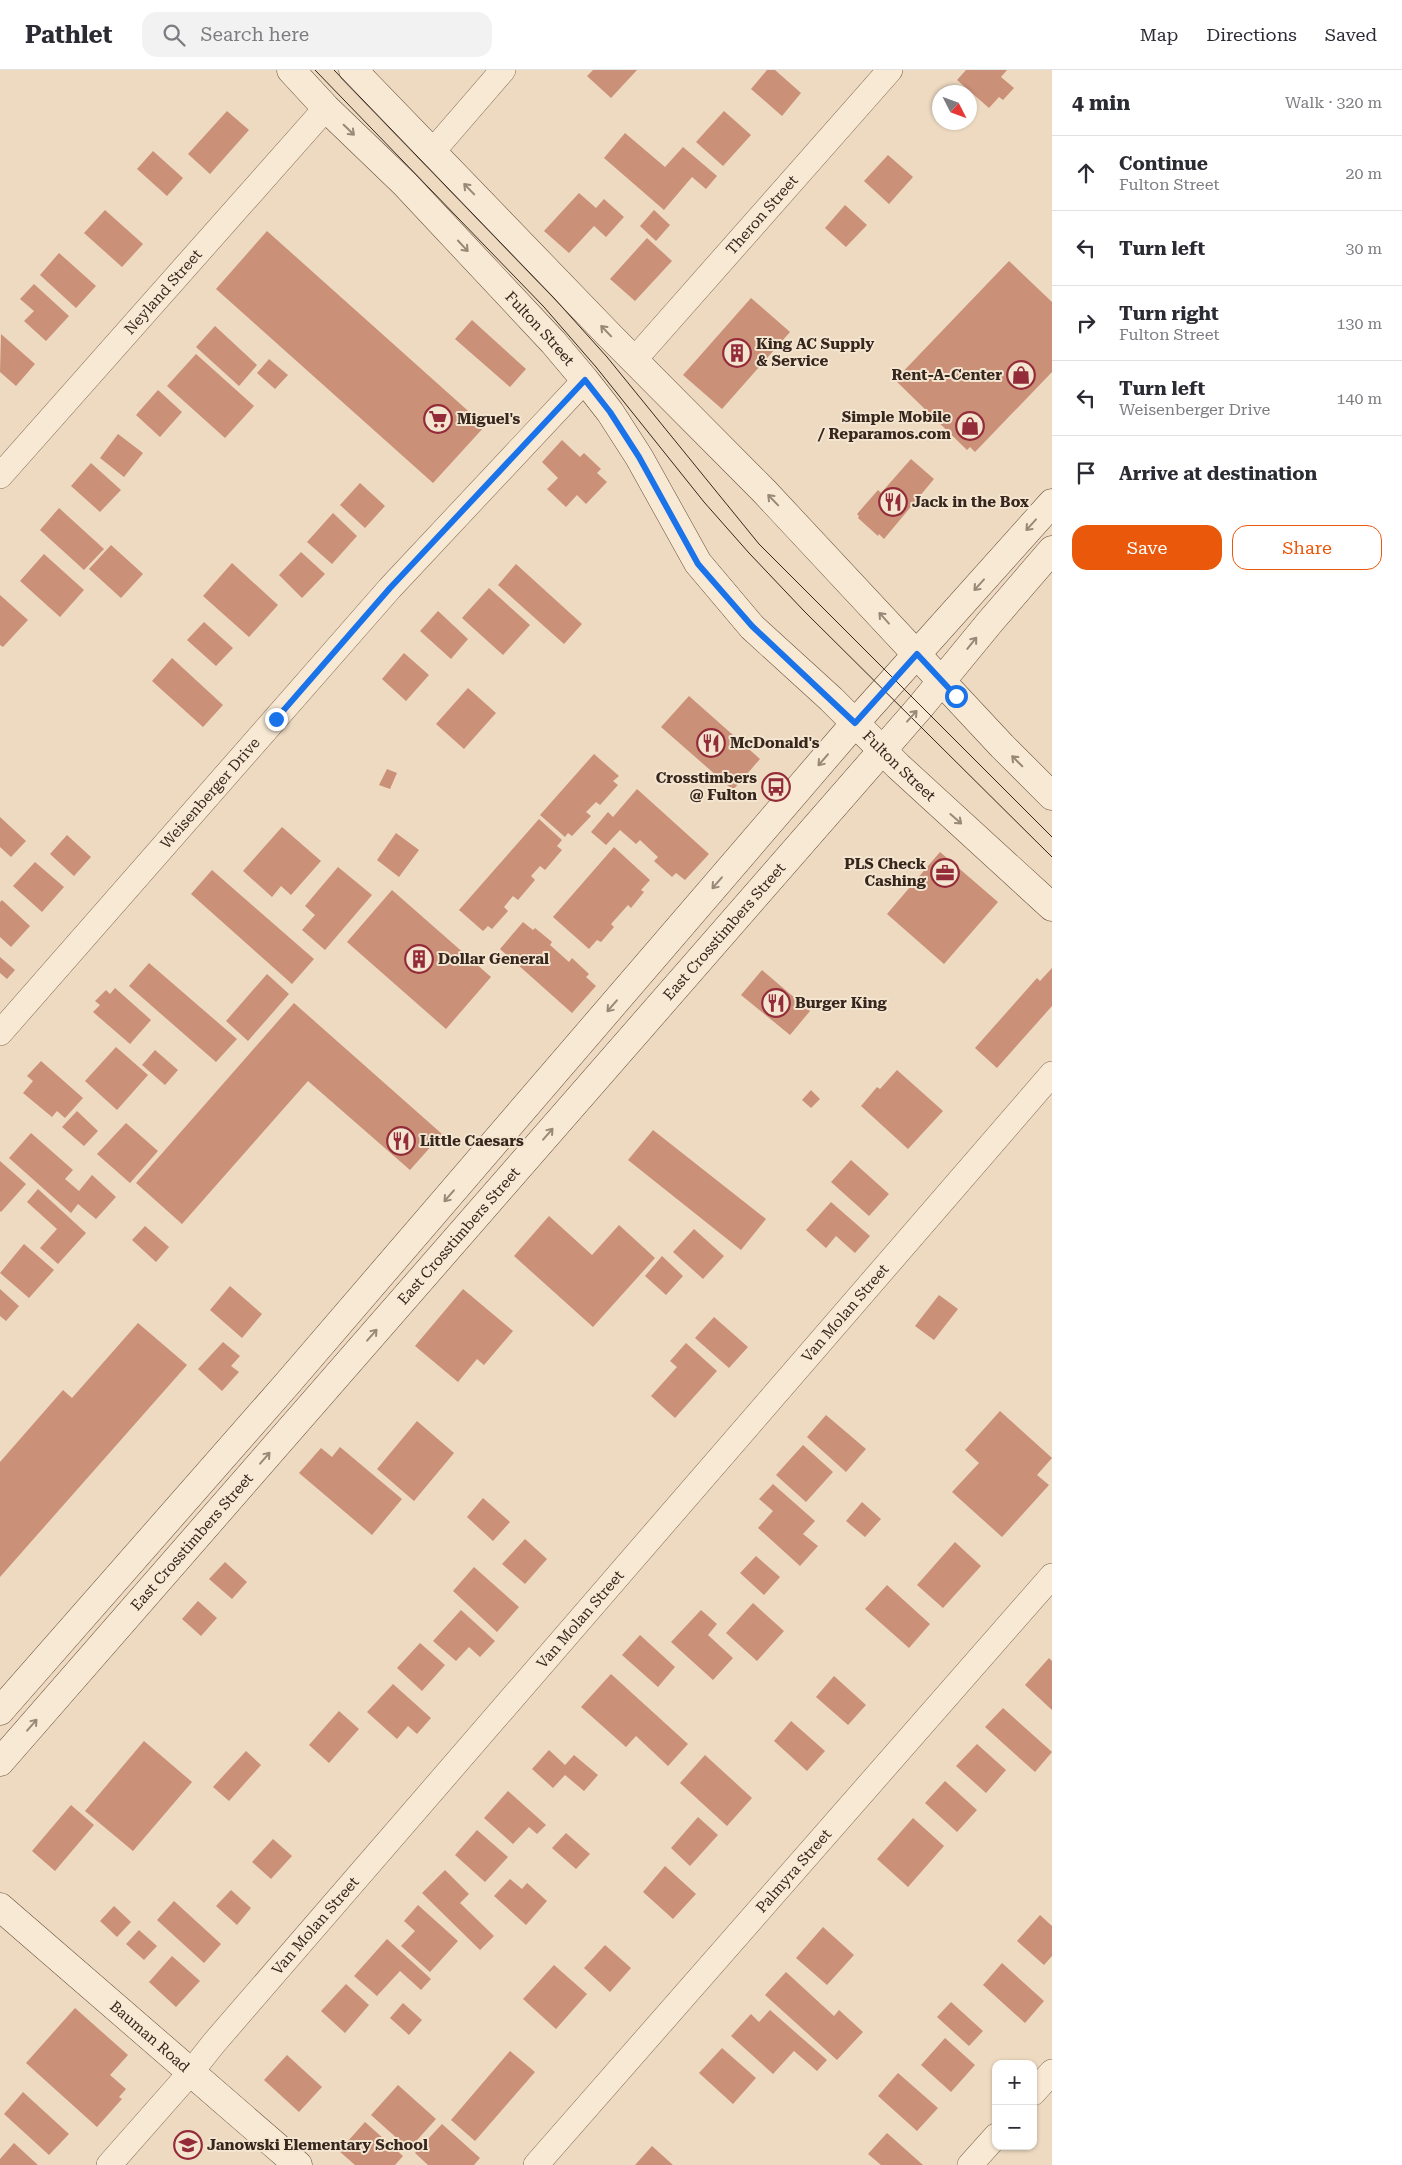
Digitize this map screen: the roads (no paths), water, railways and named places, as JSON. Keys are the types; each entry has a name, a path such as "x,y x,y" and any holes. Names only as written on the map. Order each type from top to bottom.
{"main road":[{"name":"Fulton Street","path":"291,70 326,108 411,190 553,342 585,380 610,412 639,457 698,564 752,626 882,750 1052,907"},
{"path":"353,70 771,498 1002,746 1052,796"},
{"path":"0,1711 287,1384 855,723 1052,503"},
{"name":"East Crosstimbers Street","path":"0,1762 942,681 1052,550"},
{"path":"657,954 683,979"},
{"path":"471,1170 498,1191"},
{"path":"287,1384 309,1407"},
{"path":"101,1595 126,1617"},
{"name":"Bauman Road","path":"0,1907 298,2165"}],"street":[{"path":"433,151 503,70"},
{"name":"Theron Street","path":"635,360 890,70"},
{"name":"Neyland Street","path":"0,476 326,108"},
{"name":"Weisenberger Drive","path":"0,1033 390,588 585,380"},
{"name":"Van Molan Street","path":"108,2165 191,2072 233,2020 1052,1074"},
{"name":"Palmyra Street","path":"536,2165 1052,1576"},
{"path":"1037,2089 1052,2072"},
{"path":"970,2165 992,2140"}],"tram line":[{"path":"315,70 544,307 596,367 704,502 749,553 804,611 1052,857"},
{"path":"334,70 554,298 607,357 759,544 1052,837"}],"place":[{"name":"King AC Supply & Service","path":"737,353"},
{"name":"Rent-A-Center","path":"1021,375"},
{"name":"Miguel's","path":"438,419"},
{"name":"Simple Mobile / Reparamos.com","path":"970,426"},
{"name":"Jack in the Box","path":"893,502"},
{"name":"McDonald's","path":"711,743"},
{"name":"Crosstimbers @ Fulton","path":"776,787"},
{"name":"PLS Check Cashing","path":"945,873"},
{"name":"Dollar General","path":"419,959"},
{"name":"Burger King","path":"776,1003"},
{"name":"Little Caesars","path":"401,1141"},
{"name":"Janowski Elementary School","path":"188,2145"}]}
